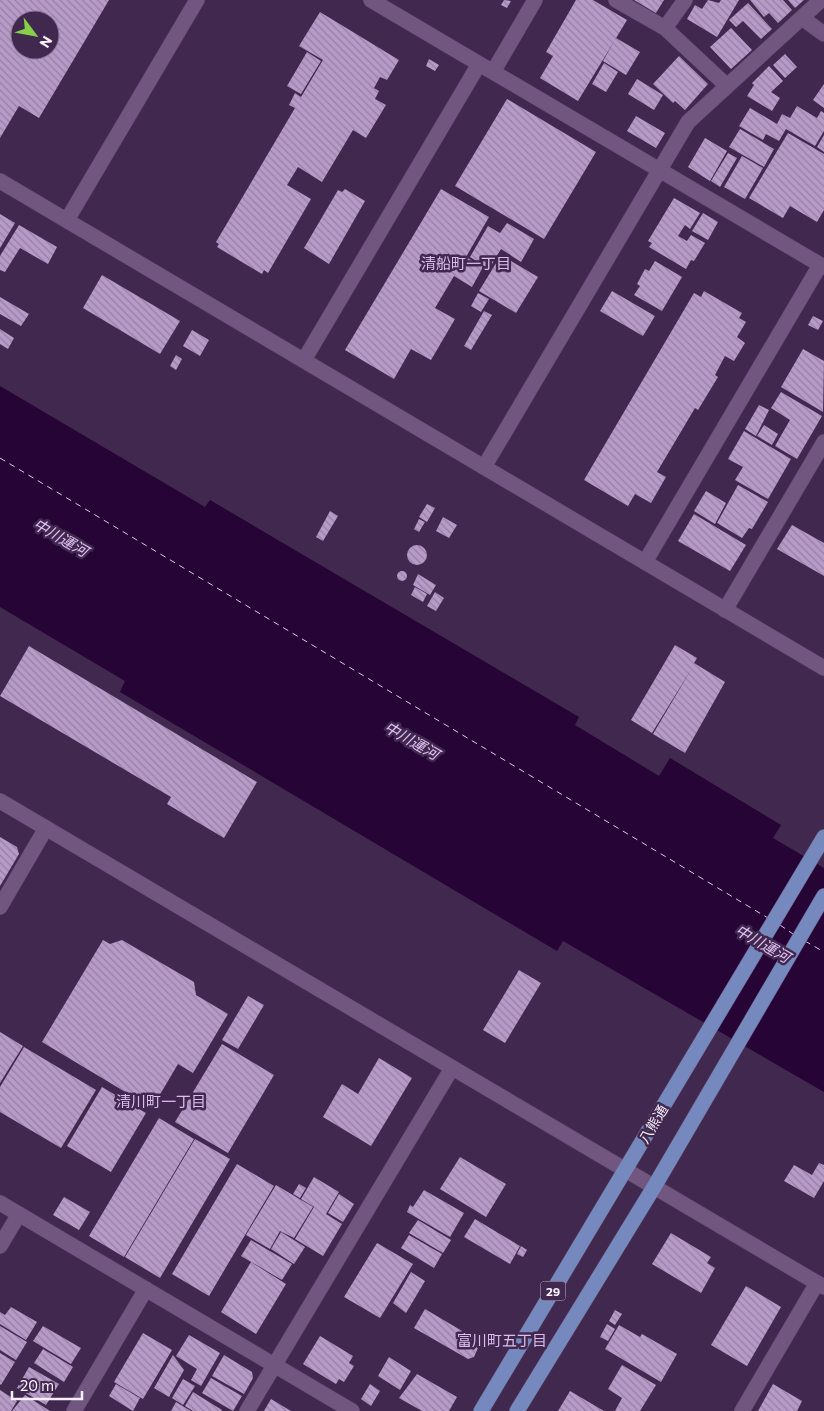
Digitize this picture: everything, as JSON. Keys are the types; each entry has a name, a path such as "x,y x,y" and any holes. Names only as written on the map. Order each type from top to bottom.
{"main road":[{"name":"八熊通","path":"481,1411 824,837"},
{"name":"29","path":"517,1411 654,1187 824,896"}],"street":[{"path":"67,220 197,0"},
{"path":"371,0 822,266 645,562"},
{"path":"304,360 486,68 535,0"},
{"path":"616,0 665,28 727,86"},
{"path":"665,28 685,0"},
{"path":"484,467 688,122 821,0"},
{"path":"802,18 824,34"},
{"path":"0,181 824,668"},
{"path":"725,610 824,442"},
{"path":"0,801 821,1285 742,1411"},
{"path":"0,907 46,828"},
{"path":"247,1411 452,1068"},
{"path":"0,1203 352,1411"},
{"path":"0,1246 19,1214"},
{"path":"74,1411 146,1290"}],"water":[{"name":"中川運河","path":"0,386 205,507 210,500 579,717 575,725 659,776 670,758 781,825 773,838 824,868 824,1092 563,941 557,951 120,692 125,681 0,607"}],"building":[{"path":"0,0 109,0 39,118 19,106 0,138"},
{"path":"504,0 511,1 507,8 501,5"},
{"path":"576,0 593,0 627,20 578,101 540,78 553,56 546,52"},
{"path":"634,0 664,0 656,13"},
{"path":"708,0 719,3 721,0 739,0 717,37 687,19 695,5 702,9"},
{"path":"750,0 783,0 792,10 778,23 769,13 764,17"},
{"path":"788,0 804,0 795,8"},
{"path":"748,3 772,29 761,39 743,21 736,27 729,20"},
{"path":"320,12 399,60 387,80 380,77 374,88 379,91 375,99 386,105 366,138 353,130 322,182 298,167 287,185 311,199 268,273 264,270 262,274 217,247 219,244 216,242 295,108 289,105 295,93 301,97 323,60 299,46"},
{"path":"731,28 752,50 731,69 710,47"},
{"path":"616,38 640,52 626,75 603,61"},
{"path":"307,52 321,61 301,94 287,86"},
{"path":"785,54 797,67 785,78 773,65"},
{"path":"679,56 708,84 685,110 675,101 673,103 653,84"},
{"path":"429,59 439,65 435,71 426,66"},
{"path":"604,63 618,72 606,92 592,84"},
{"path":"769,66 783,81 771,92 780,98 772,111 747,96 754,85 752,83"},
{"path":"637,79 663,95 654,110 628,94"},
{"path":"824,84 824,108 813,100"},
{"path":"507,99 596,152 544,239 455,186"},
{"path":"797,106 817,118 821,111 824,113 824,131 815,146 786,129 779,141 766,134 763,140 739,126 750,108 777,124 782,114 790,118"},
{"path":"636,116 665,133 656,148 627,131"},
{"path":"740,129 774,149 764,167 729,147"},
{"path":"788,133 824,154 824,210 817,222 790,206 783,218 749,198"},
{"path":"824,135 824,152 817,147"},
{"path":"705,138 727,151 710,181 688,167"},
{"path":"728,153 737,158 720,187 711,181"},
{"path":"742,156 763,168 745,199 724,187"},
{"path":"345,189 365,201 329,264 304,248 338,190 342,192"},
{"path":"441,189 489,217 466,257 483,267 472,287 454,276 435,308 455,319 431,360 411,349 394,379 345,350"},
{"path":"674,198 700,213 690,229 685,225 678,236 687,241 691,235 705,243 694,261 691,260 686,269 649,247 652,243 648,241"},
{"path":"703,213 718,222 708,240 692,231"},
{"path":"0,214 15,223 0,248"},
{"path":"507,223 534,239 521,262 501,249 489,269 470,257 488,226 500,233"},
{"path":"19,225 57,247 48,264 20,248 5,272 0,270 0,256"},
{"path":"501,255 538,277 516,313 479,291"},
{"path":"655,261 682,277 662,311 634,295 640,286 637,284 645,269 649,271"},
{"path":"102,275 180,321 160,354 83,308"},
{"path":"612,291 655,316 643,336 600,311"},
{"path":"704,291 742,313 739,318 746,322 737,337 745,343 734,361 725,356 715,375 718,377 698,410 695,408 657,472 666,477 651,503 635,494 628,506 584,480 694,293 701,297"},
{"path":"478,293 489,299 481,312 471,306"},
{"path":"0,297 29,314 21,326 0,314"},
{"path":"484,311 492,315 471,350 464,346"},
{"path":"813,316 823,321 818,330 808,325"},
{"path":"0,329 14,338 8,349 0,344"},
{"path":"192,330 209,340 200,356 183,346"},
{"path":"803,349 824,361 823,412 781,387"},
{"path":"176,355 182,359 176,370 170,366"},
{"path":"781,392 822,416 797,459 775,446 790,420 771,408"},
{"path":"759,405 769,410 756,436 745,429"},
{"path":"764,425 778,434 772,445 757,436"},
{"path":"744,431 791,459 768,499 735,480 743,467 728,459"},
{"path":"738,485 768,502 752,529 749,528 742,538 717,523"},
{"path":"706,491 726,503 715,524 694,511"},
{"path":"427,504 435,508 427,522 419,517"},
{"path":"330,511 338,516 323,541 316,537"},
{"path":"694,514 746,545 730,571 678,541"},
{"path":"443,517 457,525 449,538 436,531"},
{"path":"419,519 425,522 419,532 414,529"},
{"path":"792,525 824,543 824,576 777,549"},
{"path":"417,545 424,548 427,555 424,562 417,565 410,562 407,555 410,548"},
{"path":"400,571 404,571 407,576 406,580 400,581 397,578 397,574"},
{"path":"418,574 436,585 430,595 413,585"},
{"path":"415,587 427,594 423,602 411,595"},
{"path":"435,592 444,598 436,611 427,606"},
{"path":"675,645 697,658 694,663 725,682 685,753 653,734 692,668 652,733 631,720"},
{"path":"29,646 257,782 224,838 167,804 171,797 0,696"},
{"path":"0,837 17,847 19,854 0,886"},
{"path":"103,940 110,944 122,940 194,982 196,995 228,1014 193,1073 178,1064 152,1108 42,1042"},
{"path":"519,970 541,983 505,1043 483,1030"},
{"path":"248,996 264,1005 238,1049 222,1040"},
{"path":"0,1032 23,1046 0,1083"},
{"path":"222,1044 274,1075 228,1153 175,1122"},
{"path":"24,1047 96,1090 61,1148 0,1112 0,1087"},
{"path":"379,1058 412,1078 371,1146 323,1117 342,1084 358,1094"},
{"path":"102,1087 146,1113 111,1172 67,1146"},
{"path":"159,1118 194,1139 124,1257 89,1236"},
{"path":"195,1139 230,1159 160,1278 125,1257"},
{"path":"460,1157 506,1184 486,1217 440,1189"},
{"path":"819,1163 824,1165 824,1181 814,1198 784,1181 794,1165 812,1175"},
{"path":"237,1164 274,1186 209,1296 172,1274"},
{"path":"314,1177 339,1192 326,1214 342,1224 323,1256 295,1239 314,1207 301,1199"},
{"path":"299,1184 306,1188 300,1198 293,1194"},
{"path":"276,1185 313,1207 294,1238 280,1231 270,1249 246,1235"},
{"path":"424,1190 464,1213 450,1237 407,1212 410,1205 413,1207"},
{"path":"339,1194 354,1204 343,1222 328,1213"},
{"path":"64,1197 90,1212 79,1230 53,1215"},
{"path":"475,1219 520,1246 510,1264 464,1237"},
{"path":"418,1220 451,1240 443,1253 409,1233"},
{"path":"281,1232 305,1247 294,1264 271,1249"},
{"path":"671,1233 711,1257 707,1263 715,1268 701,1293 652,1264"},
{"path":"409,1235 442,1254 434,1268 401,1248"},
{"path":"251,1240 292,1264 282,1280 241,1256"},
{"path":"377,1243 413,1264 380,1318 344,1297"},
{"path":"521,1246 527,1250 523,1257 517,1254"},
{"path":"251,1262 286,1284 256,1334 221,1312"},
{"path":"411,1272 425,1281 406,1313 393,1303"},
{"path":"746,1286 781,1307 747,1366 711,1345"},
{"path":"11,1307 37,1322 26,1340 0,1324 0,1312 5,1315"},
{"path":"425,1309 479,1341 474,1357 468,1359 414,1328"},
{"path":"615,1310 622,1314 615,1325 609,1321"},
{"path":"607,1324 615,1329 608,1341 600,1337"},
{"path":"619,1325 640,1337 642,1334 677,1354 661,1382 605,1349"},
{"path":"0,1326 27,1342 16,1360 0,1350"},
{"path":"43,1326 81,1348 71,1364 33,1341"},
{"path":"143,1333 172,1350 143,1399 114,1382"},
{"path":"189,1335 220,1353 201,1386 191,1380 197,1369 176,1356"},
{"path":"320,1336 353,1356 349,1363 354,1366 344,1382 339,1379 336,1384 303,1364"},
{"path":"43,1349 73,1367 64,1382 34,1363"},
{"path":"0,1353 15,1362 1,1385 0,1384"},
{"path":"173,1355 184,1370 169,1397 154,1388"},
{"path":"224,1355 252,1372 253,1378 244,1394 212,1376"},
{"path":"389,1357 411,1371 400,1390 378,1376"},
{"path":"622,1365 656,1385 640,1411 615,1411 622,1398 608,1389"},
{"path":"29,1367 59,1384 46,1405 17,1388"},
{"path":"417,1374 457,1397 449,1411 422,1411 399,1398"},
{"path":"211,1378 242,1396 233,1411 202,1393"},
{"path":"183,1379 195,1386 183,1405 172,1398"},
{"path":"116,1384 140,1398 133,1411 109,1396"},
{"path":"370,1384 380,1391 371,1406 361,1399"},
{"path":"773,1384 802,1401 797,1411 758,1411"},
{"path":"0,1390 17,1401 11,1411 0,1411"},
{"path":"570,1391 604,1411 558,1411"},
{"path":"193,1392 222,1410 193,1411 185,1406"},
{"path":"25,1395 50,1411 12,1411"},
{"path":"271,1399 291,1411 264,1411"},
{"path":"176,1402 191,1411 171,1411"}],"ferry route":[{"path":"0,458 768,918"},
{"path":"780,925 793,934"},
{"path":"805,941 824,952"}],"district":[{"name":"清船町一丁目","path":"466,263"},
{"name":"清川町一丁目","path":"161,1101"},
{"name":"富川町五丁目","path":"502,1340"}]}
